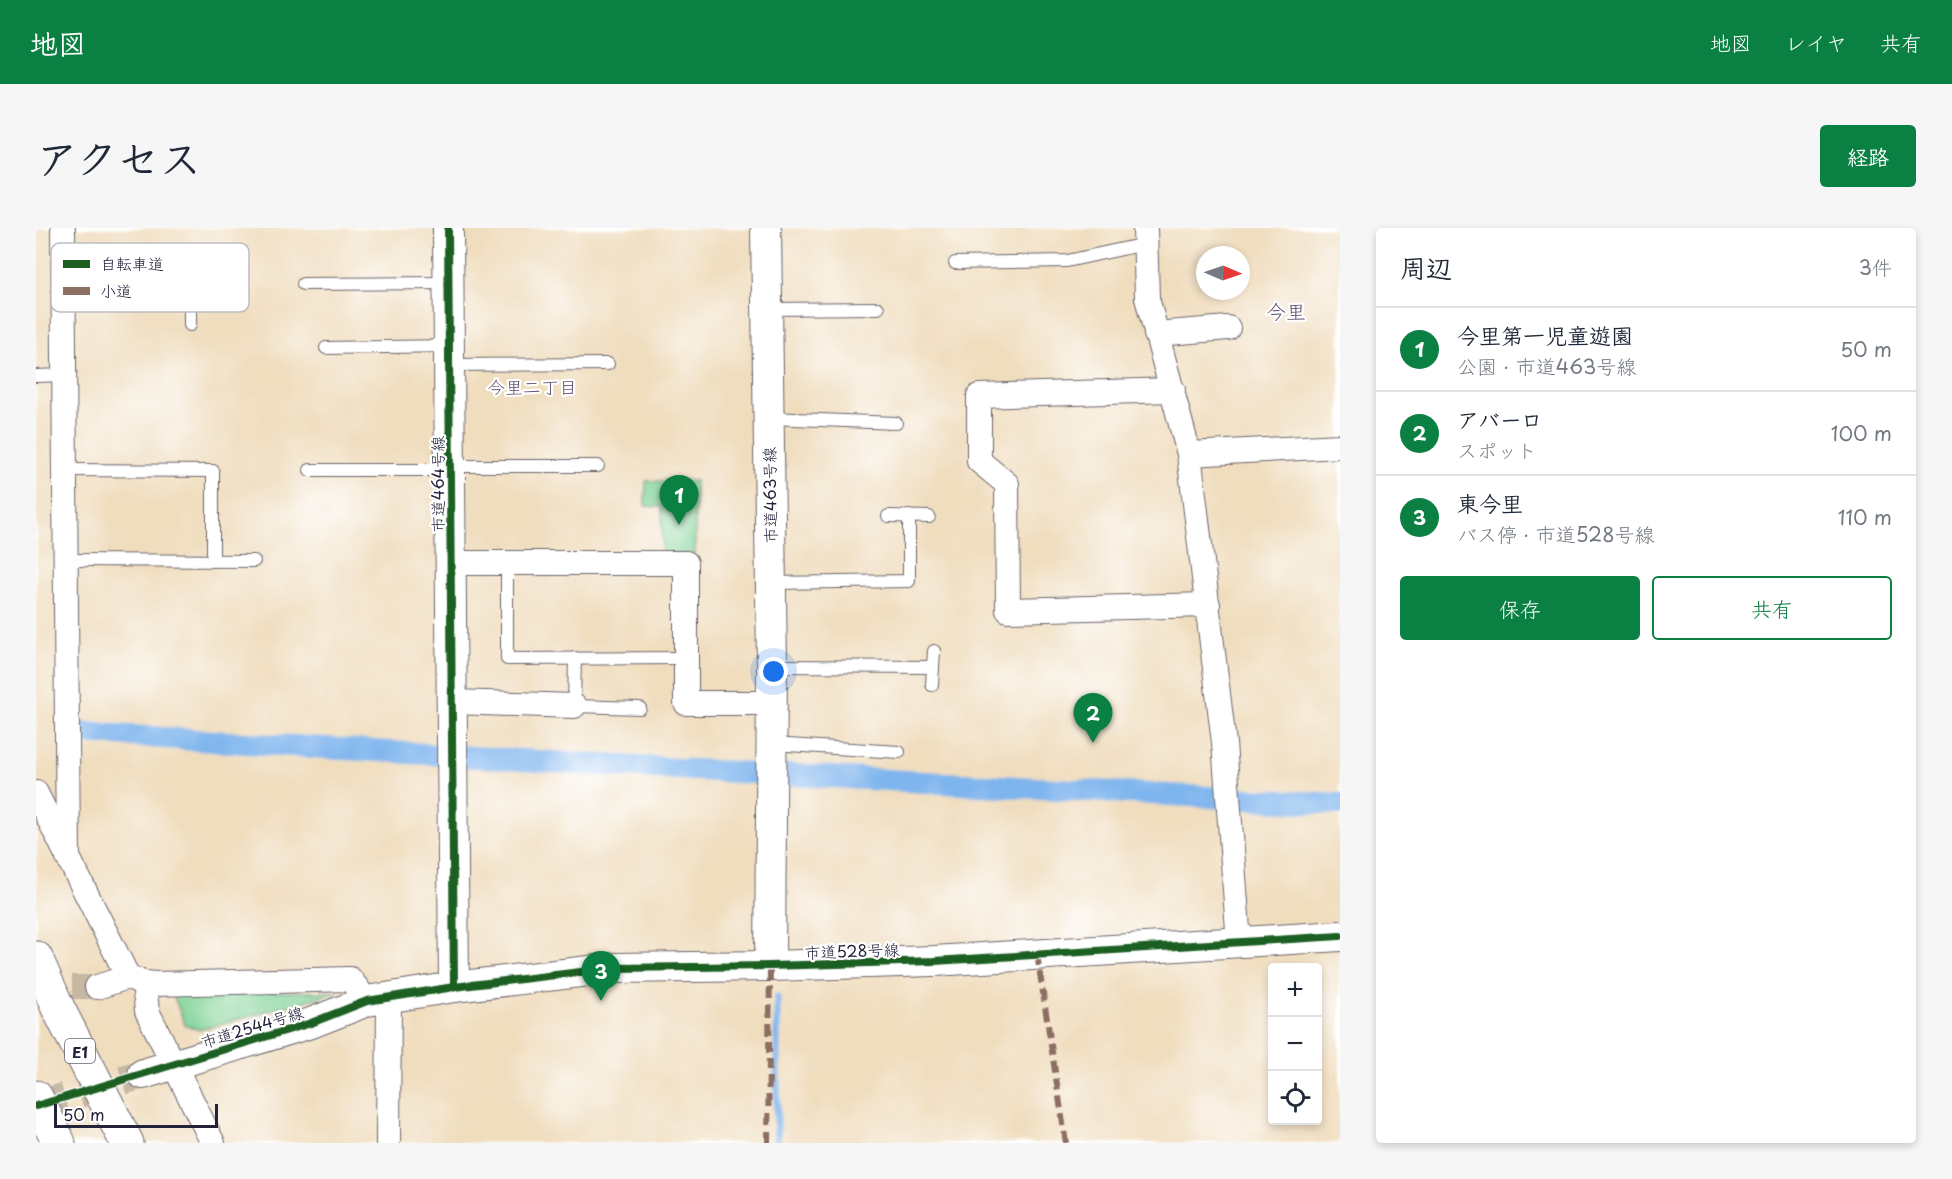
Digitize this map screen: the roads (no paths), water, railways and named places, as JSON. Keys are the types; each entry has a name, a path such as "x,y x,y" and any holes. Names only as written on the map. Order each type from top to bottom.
{"highway":[{"name":"E1","path":"36,958 58,1008 127,1143"},
{"path":"36,1097 59,1143"}],"street":[{"path":"63,228 63,243"},
{"name":"市道464号線","path":"448,228 454,987"},
{"name":"市道463号線","path":"766,228 772,666 770,966"},
{"path":"1145,236 1147,298 1189,454 1224,743 1239,943"},
{"path":"64,312 68,858"},
{"path":"1156,334 1228,328"},
{"path":"1173,390 980,396 979,461 1006,484 1008,610 1209,605"},
{"path":"1189,454 1340,446"},
{"path":"451,562 686,563 686,703 772,703"},
{"path":"452,702 574,706"},
{"path":"36,793 68,858 136,980 147,1011 213,1143"},
{"name":"市道528号線","path":"378,1000 454,987 614,968 933,961 1340,936"},
{"path":"96,987 136,980 350,979 378,1000 388,1143"},
{"name":"市道2544号線","path":"143,1074 311,1023 378,1000"}],"lane":[{"path":"955,263 1067,261 1145,236"},
{"path":"303,284 448,283"},
{"path":"766,309 878,308"},
{"path":"190,312 190,324"},
{"path":"326,348 609,364"},
{"path":"36,376 64,375"},
{"path":"768,418 896,423"},
{"path":"310,470 435,470 450,466 598,466"},
{"path":"65,470 213,471 213,561"},
{"path":"888,516 929,517"},
{"path":"770,583 909,582 909,516"},
{"path":"65,560 254,561"},
{"path":"507,563 507,658 686,658"},
{"path":"932,685 934,651"},
{"path":"575,658 574,706 640,708"},
{"path":"772,666 933,667"},
{"path":"772,762 899,752"}],"waterway":[{"path":"83,733 603,765 1340,804"},
{"path":"777,997 777,1143"}],"tunnel":[{"path":"36,987 97,987"},
{"path":"36,1106 143,1074"}],"place":[{"name":"今里第一児童遊園","path":"679,525"},
{"name":"アバーロ","path":"1093,743"},
{"name":"東今里","path":"601,1001"}],"district":[{"name":"今里","path":"1286,311"},
{"name":"今里二丁目","path":"532,386"}]}
